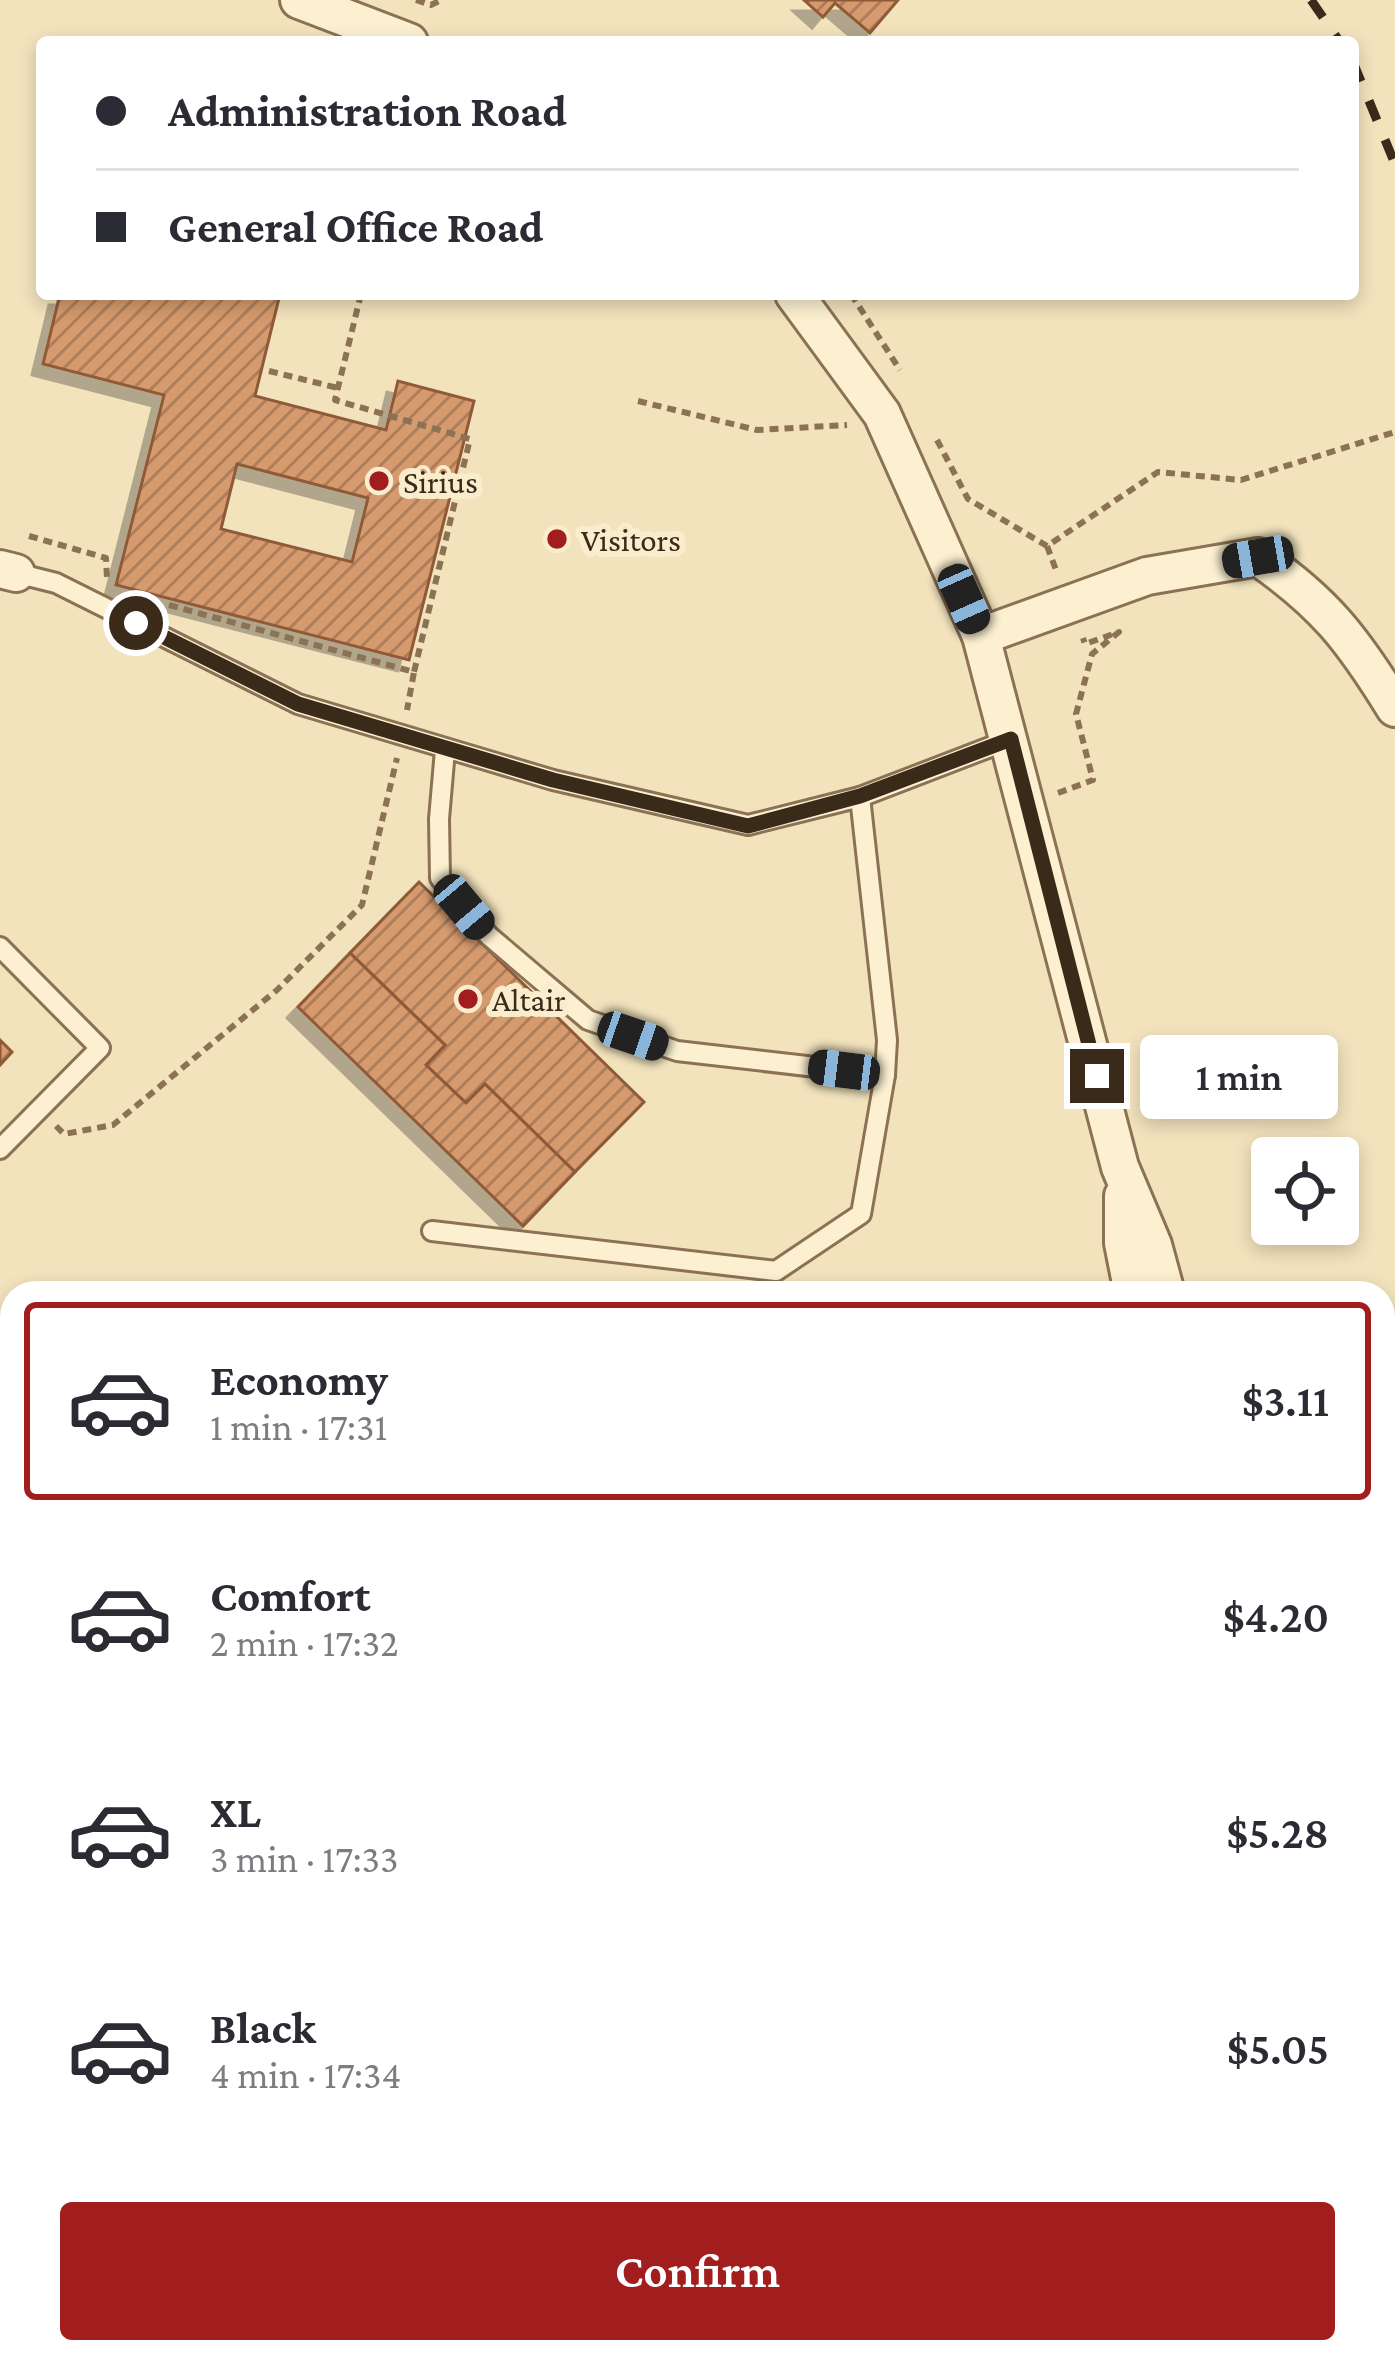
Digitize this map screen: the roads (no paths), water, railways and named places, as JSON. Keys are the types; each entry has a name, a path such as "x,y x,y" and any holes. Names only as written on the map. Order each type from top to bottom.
{"street":[{"path":"299,0 394,36"},
{"path":"798,300 882,414 981,636 1120,1167 1163,1281"},
{"path":"981,636 1147,576 1258,557 1305,590 1358,648 1395,708"},
{"path":"1120,1167 1131,1281"}],"lane":[{"path":"8,571 56,583 298,704 446,750 748,826 860,796 1011,739"},
{"path":"446,750 439,819 440,878 489,936 588,1020 677,1052 886,1075"},
{"path":"432,1231 776,1271 861,1214 886,1075 887,1040 860,796"},
{"path":"0,947 100,1048 0,1150"}],"railway":[{"path":"1311,0 1336,36"},
{"path":"1359,77 1395,164"}],"place":[{"name":"Sirius","path":"379,481"},
{"name":"Visitors","path":"557,539"},
{"name":"Altair","path":"468,999"}]}
